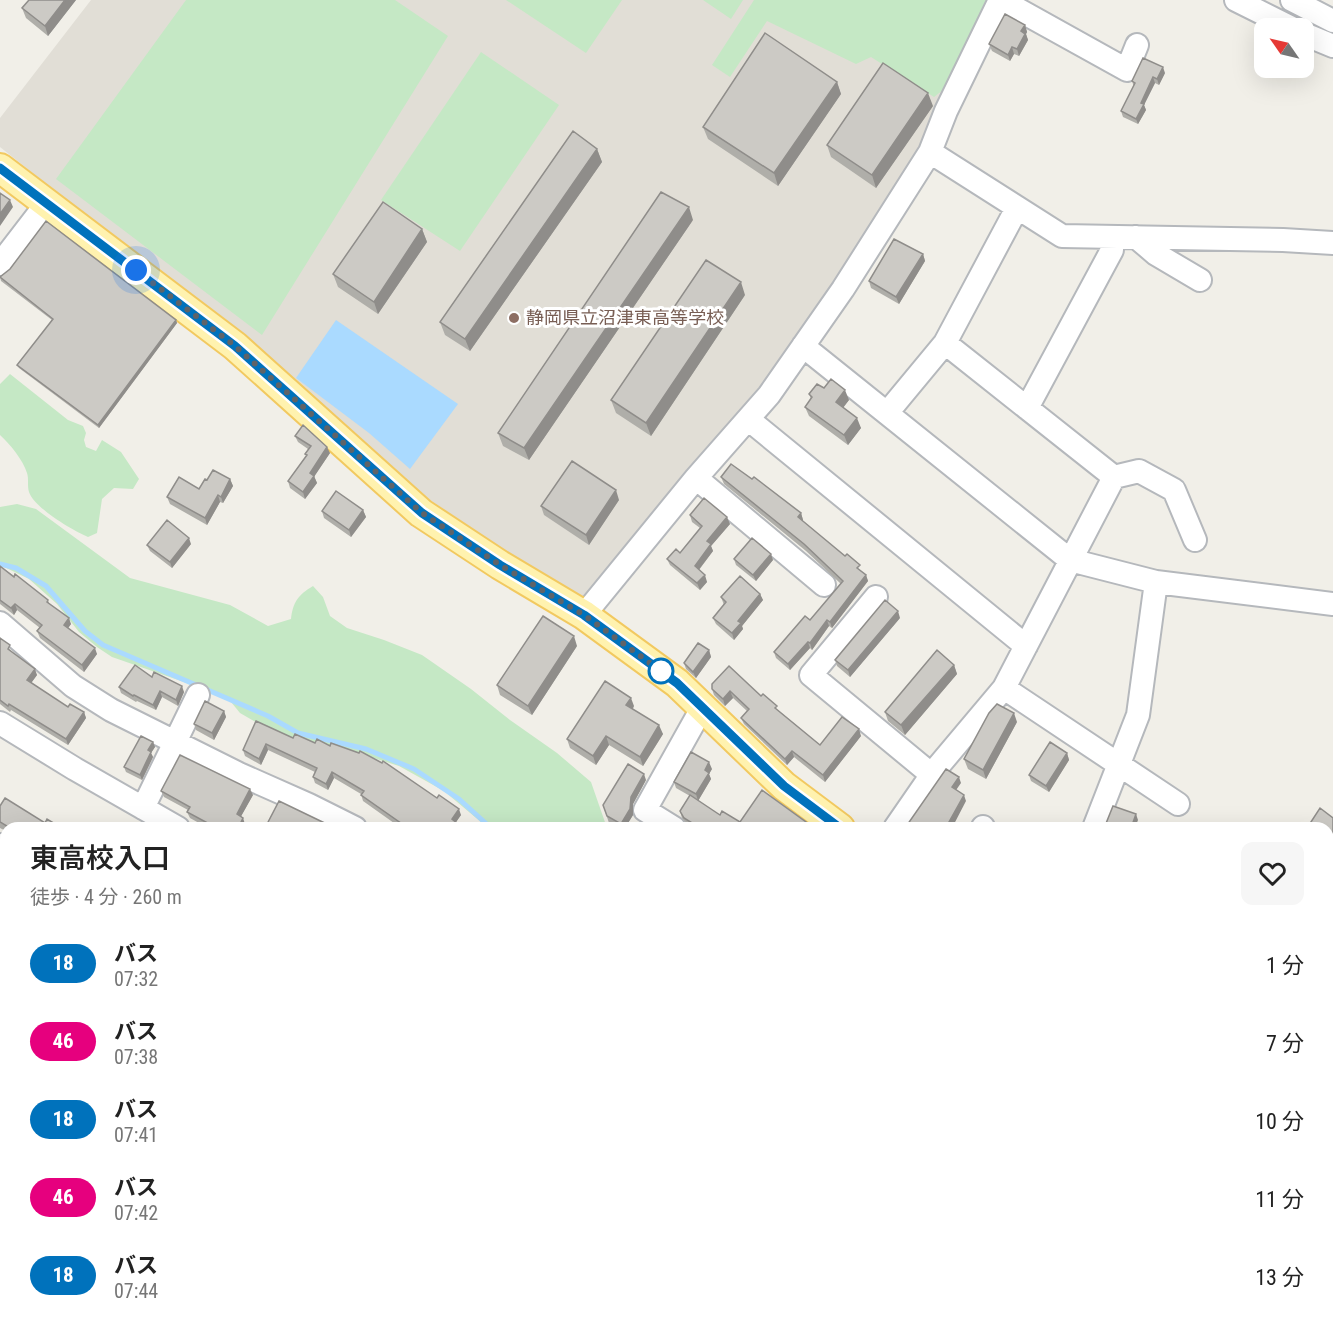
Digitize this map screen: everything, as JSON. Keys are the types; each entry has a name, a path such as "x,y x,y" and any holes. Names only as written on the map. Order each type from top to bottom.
{"main road":[{"path":"0,168 235,346 422,513 500,565 584,615 677,683 784,786 832,822"}],"street":[{"path":"584,615 696,478 769,395 843,289 930,152 946,111 1000,0 1127,70 1137,45"},
{"path":"1236,0 1272,18"},
{"path":"1292,0 1333,21"},
{"path":"1314,38 1333,46"},
{"path":"930,152 1062,236 1333,243"},
{"path":"0,264 47,203"},
{"path":"887,413 945,343 1017,208"},
{"path":"1027,408 1112,250 1110,237"},
{"path":"1136,237 1156,254 1200,280"},
{"path":"945,343 1114,477"},
{"path":"803,346 1070,560 1156,582 1326,603"},
{"path":"748,419 1026,646"},
{"path":"900,822 932,775 1004,688 1114,477 1139,471 1174,490 1195,540"},
{"path":"696,478 824,585"},
{"path":"1096,822 1138,715 1156,582"},
{"path":"876,597 811,675 932,775"},
{"path":"0,623 73,686 111,710 239,774 343,822"},
{"path":"1004,688 1178,804"},
{"path":"143,808 198,695"},
{"path":"664,822 645,810 702,708"},
{"path":"0,723 168,822"}],"shaded area":[{"name":"静岡県立沼津東高等学校","path":"91,0 987,0 922,145 832,290 761,391 582,602 430,500 250,346 0,147 0,118"}],"green space":[{"path":"186,0 395,0 448,36 262,335 56,179"},
{"path":"506,0 622,0 586,53"},
{"path":"703,0 743,0 731,19"},
{"path":"754,0 986,0 952,83 934,97 871,57 856,64 767,21 730,77 712,65"},
{"path":"481,52 559,105 460,251 381,200"},
{"path":"10,374 68,420 83,426 86,433 84,440 86,447 96,451 102,440 121,452 139,479 133,489 114,488 102,499 97,533 88,537 74,530 46,512 32,498 28,490 27,473 22,463 0,435 0,384"},
{"path":"17,504 36,509 130,578 230,605 268,626 291,619 297,600 313,586 323,597 330,616 347,628 422,655 557,753 591,782 605,822 481,822 444,791 399,766 351,751 281,737 240,713 227,697 112,657 79,632 57,604 29,579 0,565 0,507"}],"water":[{"path":"336,320 458,404 410,469 369,433 296,378"}],"building":[{"path":"29,0 65,0 45,26 22,8"},
{"path":"1005,14 1025,25 1021,31 1025,34 1017,49 1012,47 1008,55 989,44"},
{"path":"765,33 837,82 774,173 703,127"},
{"path":"1143,58 1163,67 1157,79 1153,77 1136,119 1121,111 1135,83 1132,81"},
{"path":"883,63 928,93 872,175 827,145"},
{"path":"573,131 597,149 465,339 440,322"},
{"path":"661,192 689,207 524,448 498,433"},
{"path":"0,193 10,200 0,214"},
{"path":"383,202 422,229 374,302 333,274"},
{"path":"46,221 176,320 98,425 17,365 53,319 0,277 10,269"},
{"path":"894,239 923,254 896,297 869,281"},
{"path":"706,260 741,282 646,423 611,400"},
{"path":"831,379 845,390 836,402 857,418 844,435 805,407 812,397 809,394 817,384 824,388"},
{"path":"303,425 327,447 310,473 314,476 303,492 288,481 311,446 295,436"},
{"path":"572,461 616,490 586,535 541,506"},
{"path":"731,464 752,479 754,477 801,513 798,517 845,556 847,554 860,565 857,568 866,575 830,622 827,620 810,643 808,642 788,664 774,652 805,616 810,620 843,581 804,544 721,477"},
{"path":"213,470 230,479 221,497 218,495 205,518 167,497 179,477 199,489"},
{"path":"336,491 363,510 349,530 322,511"},
{"path":"704,498 727,517 707,541 711,544 695,566 705,575 697,583 667,559 676,549 680,553 702,526 690,515"},
{"path":"167,520 189,538 170,562 147,545"},
{"path":"752,538 771,554 753,575 734,559"},
{"path":"0,566 14,577 15,574 69,618 64,625 95,648 82,665 37,631 42,625 15,604 11,608 0,600"},
{"path":"740,576 760,594 738,621 741,623 732,633 713,618 726,602 721,597"},
{"path":"885,600 898,611 848,670 835,660"},
{"path":"543,616 574,636 528,706 497,685"},
{"path":"0,638 10,645 8,649 35,669 27,680 68,707 70,704 84,712 66,739 0,700"},
{"path":"698,643 709,650 693,672 684,663"},
{"path":"937,650 954,665 901,725 885,712"},
{"path":"135,665 152,677 154,672 182,686 176,700 160,691 153,705 119,687"},
{"path":"729,666 820,745 842,717 859,729 823,775 792,751 785,759 741,718 749,709 730,691 723,699 712,689 712,684"},
{"path":"605,681 631,698 626,705 659,725 640,757 606,736 593,756 567,739"},
{"path":"205,701 224,711 212,733 194,724"},
{"path":"997,704 1014,713 983,770 964,759 989,713"},
{"path":"256,721 293,738 295,734 315,743 317,739 330,746 331,743 359,753 360,751 382,763 383,761 437,798 439,795 459,809 452,819 456,822 399,822 361,795 364,791 332,772 326,784 313,777 317,768 266,744 259,759 243,750"},
{"path":"141,736 153,742 148,750 151,752 140,775 124,767"},
{"path":"1050,742 1067,753 1046,786 1029,775"},
{"path":"691,752 709,762 705,770 709,773 696,794 674,782"},
{"path":"180,755 250,789 237,814 243,818 241,822 206,822 187,812 190,807 161,791"},
{"path":"628,764 644,774 631,797 630,809 622,822 607,816 603,805"},
{"path":"946,769 959,777 952,787 964,795 949,822 909,822"},
{"path":"762,790 806,822 740,822"},
{"path":"690,795 720,815 722,811 740,822 690,822 684,818 680,811"},
{"path":"5,798 43,822 0,822 0,806"},
{"path":"279,801 323,822 268,822"},
{"path":"1113,806 1136,814 1133,822 1107,822"},
{"path":"1320,808 1333,818 1333,822 1311,822"}],"waterway":[{"path":"0,564 16,568 46,586 85,631 103,645 268,716 298,733 366,749 414,769 459,799 484,822"}],"bus line":[{"name":"18","path":"0,168 235,346 422,513 500,565 584,615 677,683 784,786 832,822"}],"place":[{"name":"静岡県立沼津東高等学校","path":"514,318"}],"route":[{"path":"136,270 235,346 422,513 500,565 584,615 661,671"}]}
